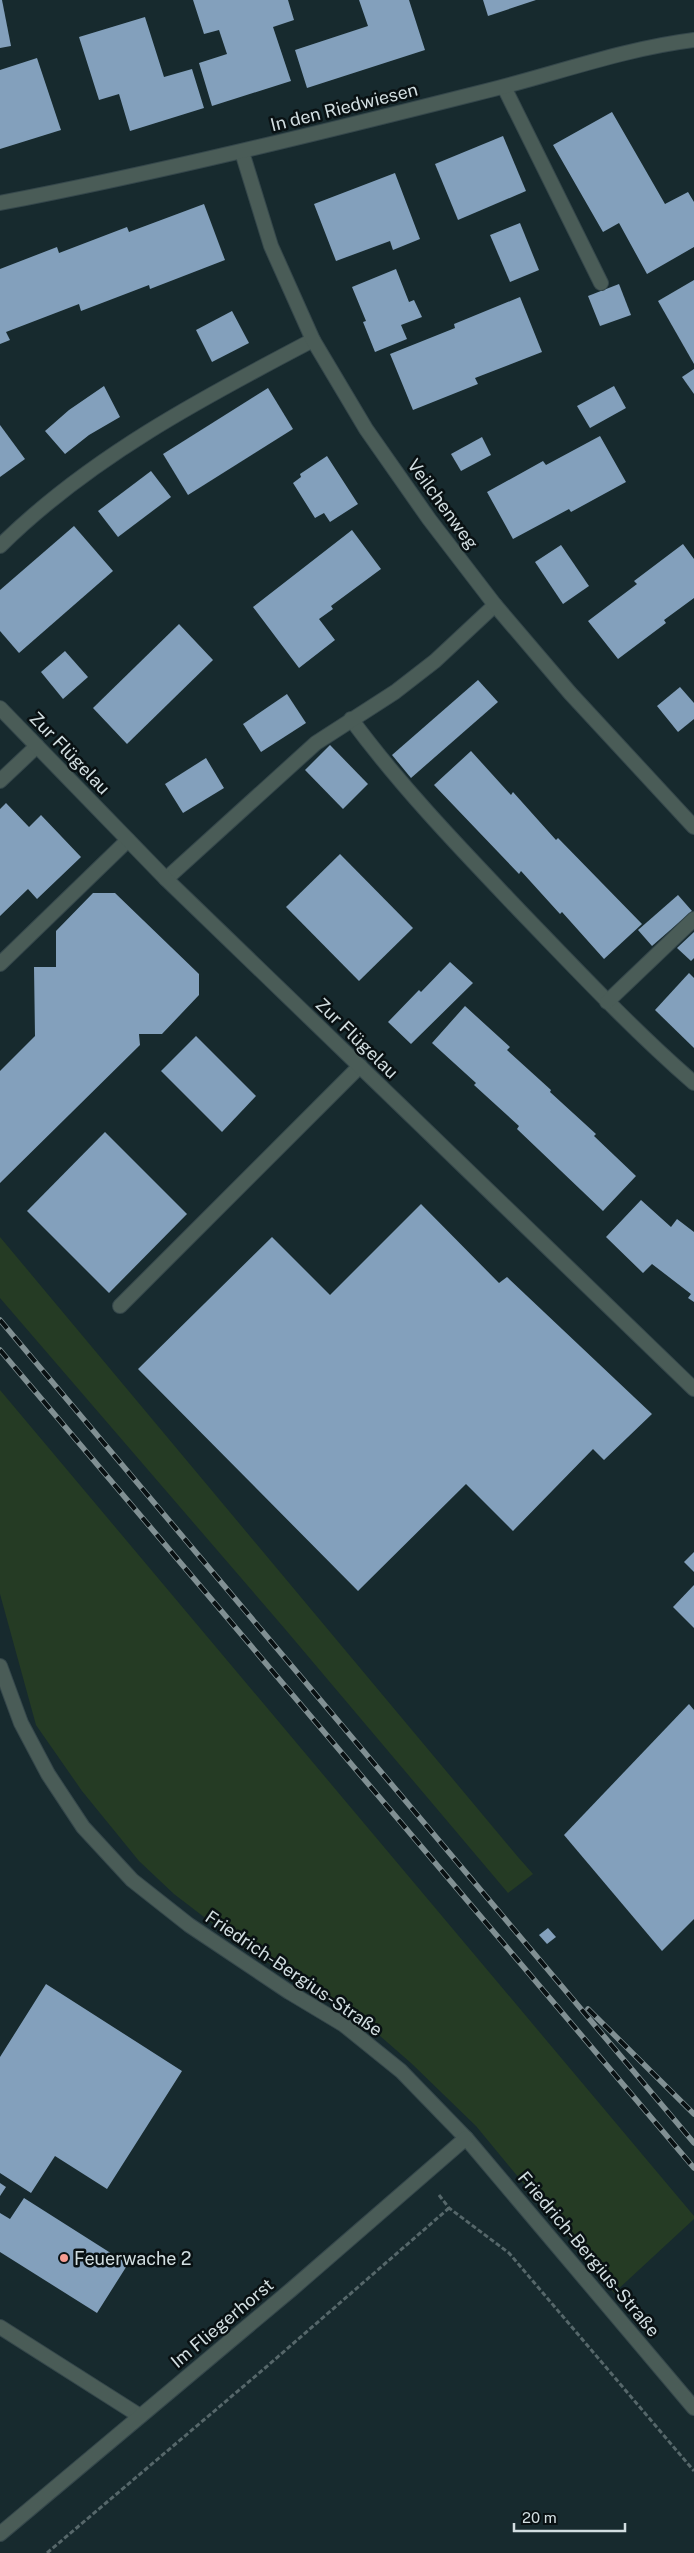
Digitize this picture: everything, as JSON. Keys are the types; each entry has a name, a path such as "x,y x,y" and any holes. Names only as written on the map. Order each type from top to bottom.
{"street":[{"name":"In den Riedwiesen","path":"0,203 242,152 504,87 660,44 694,40"},
{"path":"504,87 601,282"},
{"name":"Veilchenweg","path":"242,152 271,246 312,340 366,429 429,518 495,605 570,693 694,827"},
{"path":"0,546 74,482 138,438 198,400 312,340"},
{"path":"166,880 316,743 402,687 435,661 495,605"},
{"name":"Zur Flügelau","path":"1,710 166,880 694,1389"},
{"path":"352,719 384,764 431,817 607,1002 694,1083"},
{"path":"0,782 37,746"},
{"path":"0,964 128,840"},
{"path":"607,1002 694,919"},
{"path":"120,1306 360,1066"},
{"name":"Friedrich-Bergius-Straße","path":"0,1666 21,1724 48,1774 83,1827 132,1880 190,1925 289,1992 344,2025 401,2071 466,2138 694,2408"},
{"name":"Im Fliegerhorst","path":"0,2534 424,2176 466,2138"},
{"path":"0,2327 140,2416"}],"path":[{"path":"424,2176 449,2208 509,2253 694,2471"},
{"path":"47,2553 265,2368 449,2208"}],"green space":[{"path":"0,1237 533,1874 508,1893 285,1629 0,1298"},
{"path":"0,1390 694,2216 694,2219 614,2293 476,2126 411,2063 348,2008 251,1953 174,1894 139,1861 82,1791 36,1725 0,1594"}],"building":[{"path":"0,0 2,0 11,46 0,48"},
{"path":"193,0 288,0 294,20 273,27 291,81 212,106 199,63 227,54 219,30 204,34"},
{"path":"359,0 409,0 425,50 307,88 295,50 368,26"},
{"path":"483,0 536,0 488,16"},
{"path":"145,17 164,77 192,69 204,108 130,131 119,94 99,100 79,37"},
{"path":"37,58 61,130 0,149 0,70"},
{"path":"612,112 665,204 688,192 694,202 694,247 647,274 619,223 603,232 553,145"},
{"path":"503,136 526,191 458,220 435,164"},
{"path":"395,173 420,239 393,250 390,241 336,261 314,204"},
{"path":"204,204 225,260 150,289 149,285 81,311 79,304 6,332 10,340 0,344 0,269 57,247 59,253 127,227 129,232"},
{"path":"520,223 539,270 510,282 490,235"},
{"path":"396,269 409,302 414,300 422,317 401,325 407,339 375,352 363,322 366,321 352,287"},
{"path":"694,280 694,364 658,301"},
{"path":"619,284 631,315 600,326 588,296"},
{"path":"520,297 542,352 475,378 478,384 413,410 390,354 455,328 454,324"},
{"path":"232,311 249,343 212,362 196,330"},
{"path":"694,369 694,394 682,377"},
{"path":"104,386 120,417 89,435 65,454 45,431 69,410"},
{"path":"614,386 626,408 590,428 577,406"},
{"path":"268,388 293,429 188,495 163,454"},
{"path":"0,425 25,459 0,477"},
{"path":"600,436 626,482 571,512 569,509 513,539 487,492 543,461 546,465"},
{"path":"482,437 491,455 461,471 451,454"},
{"path":"327,456 358,504 330,522 324,513 315,518 293,483 301,477 300,474"},
{"path":"151,471 171,497 118,537 98,511"},
{"path":"74,526 113,571 19,653 0,631 0,590"},
{"path":"352,530 381,569 331,606 333,609 319,619 335,640 299,668 253,607"},
{"path":"683,544 694,559 694,598 664,620 666,623 618,659 588,621 637,584 634,581"},
{"path":"561,545 589,586 563,604 535,562"},
{"path":"179,624 213,660 127,744 93,708"},
{"path":"65,651 88,677 63,699 41,672"},
{"path":"478,680 498,702 411,778 392,755"},
{"path":"680,687 694,703 694,719 678,732 657,706"},
{"path":"287,694 306,723 261,752 243,724"},
{"path":"330,745 368,784 343,809 305,770"},
{"path":"471,751 511,795 513,792 556,840 558,838 642,924 604,959 562,912 560,914 521,871 519,874 434,785"},
{"path":"206,758 224,788 183,813 165,784"},
{"path":"6,803 29,827 41,815 81,857 37,899 28,889 0,916 0,809"},
{"path":"340,854 413,928 359,981 286,907"},
{"path":"93,893 115,893 199,974 199,995 162,1034 139,1034 140,1045 0,1183 0,1071 35,1036 34,967 56,967 56,931"},
{"path":"678,895 692,911 652,946 638,930"},
{"path":"694,932 694,958 691,961 677,948"},
{"path":"450,962 473,983 411,1044 388,1022"},
{"path":"689,973 694,978 694,1048 655,1010"},
{"path":"465,1006 510,1047 507,1050 551,1090 550,1092 596,1134 594,1136 636,1176 603,1211 517,1129 519,1126 474,1085 476,1083 432,1043"},
{"path":"196,1036 256,1096 222,1132 161,1071"},
{"path":"105,1132 187,1214 109,1293 27,1211"},
{"path":"641,1200 671,1227 677,1219 694,1232 694,1302 688,1298 691,1294 652,1264 643,1273 606,1237"},
{"path":"421,1204 499,1283 507,1277 652,1414 604,1460 593,1449 513,1531 466,1484 358,1591 138,1369 272,1237 330,1295"},
{"path":"694,1552 694,1572 684,1562"},
{"path":"694,1585 694,1628 673,1607"},
{"path":"689,1704 694,1710 694,1919 662,1951 564,1835"},
{"path":"548,1928 556,1937 547,1944 539,1935"},
{"path":"46,1984 182,2071 107,2189 55,2156 31,2193 0,2173 0,2057"},
{"path":"0,2183 6,2187 0,2196"},
{"name":"Feuerwache 2","path":"24,2198 128,2264 97,2313 0,2252 0,2213 10,2219"}],"railway":[{"path":"0,1320 694,2143"},
{"path":"0,1350 694,2168"},
{"path":"588,2009 694,2114"}],"place":[{"name":"Feuerwache 2","path":"64,2258"}]}
